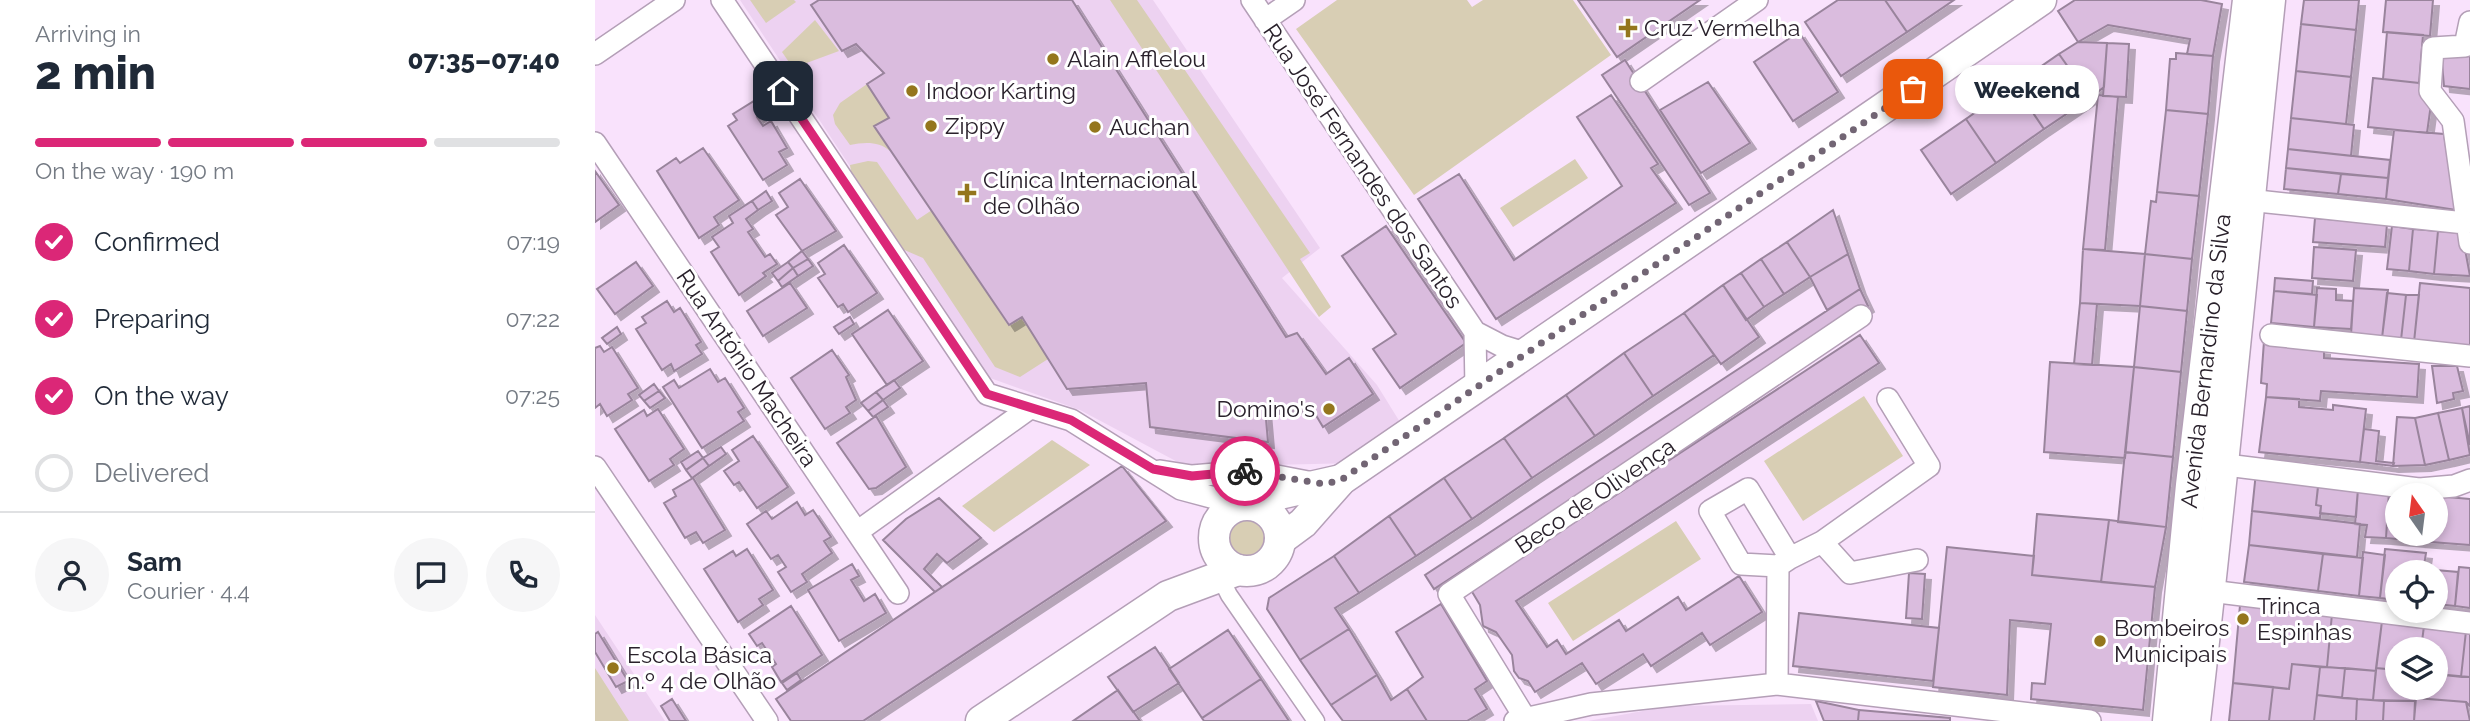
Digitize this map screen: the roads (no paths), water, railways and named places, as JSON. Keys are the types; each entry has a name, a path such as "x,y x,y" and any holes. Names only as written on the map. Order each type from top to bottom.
{"main road":[{"path":"1229,573 1218,555 1214,539 1215,530 1224,513 1279,494 1333,482 1528,354 2041,0"},
{"name":"Avenida Bernardino da Silva","path":"2168,721 2194,461 2248,0"},
{"name":"Avenida Bernardino da Silva","path":"2195,721 2226,464 2254,333 2248,200 2270,0"},
{"path":"1280,540 1303,523 1333,482"},
{"path":"981,721 1168,596 1229,573 1266,565 1274,558 1280,530 1270,514 1247,505"},
{"path":"1168,596 1203,557 1214,539"}],"street":[{"path":"595,54 674,0"},
{"path":"722,0 987,394 1071,420 1181,489 1247,505"},
{"name":"Rua José Fernandes dos Santos","path":"1252,0 1475,332 1502,346 1528,354"},
{"path":"1265,20 1294,0"},
{"path":"1641,81 1746,3"},
{"path":"2248,200 2468,233 2453,121 2430,91 2433,48 2465,47 2470,22"},
{"name":"Rua António Macheira","path":"595,143 898,593"},
{"name":"Beco de Olivença","path":"1520,719 1449,594 1861,317"},
{"name":"Rua José Fernandes dos Santos","path":"1475,332 1476,389"},
{"path":"2254,333 2470,356"},
{"path":"1777,684 1784,562 1822,542 1929,466 1888,399"},
{"path":"857,532 1030,408"},
{"path":"2194,461 2419,489 2455,486 2470,481"},
{"path":"595,467 767,721"},
{"path":"1153,469 1192,476 1251,471 1333,482"},
{"path":"1822,542 1850,573 1917,560"},
{"path":"1229,573 1229,595 1316,721"},
{"path":"2210,592 2470,623"},
{"path":"1520,719 1591,704 1777,684 2090,721"}],"place":[{"name":"Cruz Vermelha","path":"1628,28"},
{"name":"Alain Afflelou","path":"1053,59"},
{"name":"Weekend","path":"1913,89"},
{"name":"Indoor Karting","path":"912,91"},
{"name":"Zippy","path":"931,126"},
{"name":"Auchan","path":"1095,127"},
{"name":"Clínica Internacional de Olhão","path":"967,193"},
{"name":"Domino's","path":"1329,409"},
{"name":"Trinca Espinhas","path":"2243,619"},
{"name":"Bombeiros Municipais","path":"2100,641"},
{"name":"Escola Básica n.º 4 de Olhão","path":"613,668"}]}
